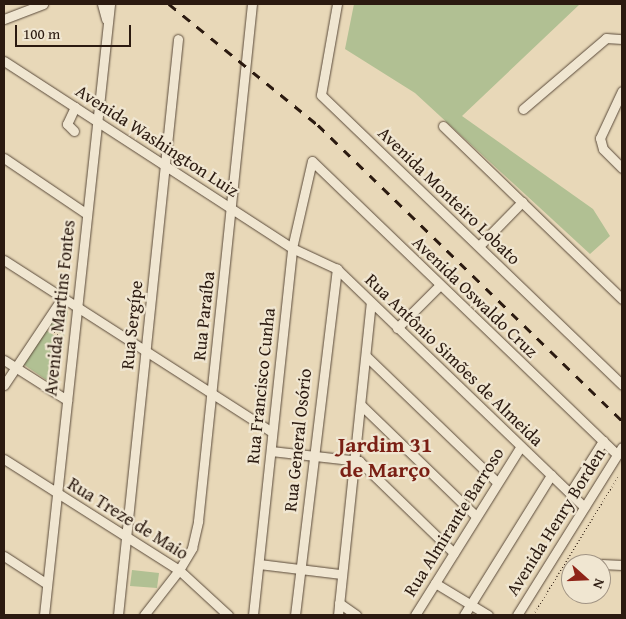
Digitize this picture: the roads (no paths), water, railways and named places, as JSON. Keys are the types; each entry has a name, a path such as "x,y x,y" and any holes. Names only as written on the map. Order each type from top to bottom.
{"street":[{"path":"4,19 43,4"},
{"path":"102,4 108,24"},
{"name":"Avenida Martins Fontes","path":"44,615 96,119 110,4"},
{"name":"Rua Paraíba","path":"144,615 179,570 192,548 198,521 252,4"},
{"name":"Avenida Monteiro Lobato","path":"337,4 321,95 622,385"},
{"path":"523,109 606,38 622,39"},
{"name":"Rua Sergípe","path":"118,615 178,39"},
{"name":"Avenida Washington Luiz","path":"4,61 292,248"},
{"path":"622,91 600,138 603,149 622,168"},
{"path":"74,131 67,124 75,107"},
{"path":"443,126 622,299"},
{"path":"4,158 87,214"},
{"name":"Rua Francisco Cunha","path":"253,615 292,248 312,161"},
{"name":"Avenida Oswaldo Cruz","path":"312,161 439,286 603,440 620,450"},
{"path":"479,246 522,202"},
{"name":"Rua Antônio Simões de Almeida","path":"292,248 337,270 584,507"},
{"path":"4,260 272,432"},
{"name":"Rua General Osório","path":"295,615 312,456 337,270"},
{"path":"397,328 439,286"},
{"path":"4,385 62,298"},
{"path":"338,615 371,303"},
{"path":"366,356 497,482"},
{"path":"4,360 67,400"},
{"path":"360,405 476,516"},
{"name":"Avenida Henry Borden","path":"570,494 603,440"},
{"name":"Rua Almirante Barroso","path":"415,615 521,446"},
{"name":"Avenida Henry Borden","path":"517,615 620,450"},
{"path":"271,452 355,460 454,553"},
{"name":"Rua Treze de Maio","path":"4,458 57,494 179,570 228,615"},
{"path":"464,615 551,475"},
{"path":"4,556 47,584"},
{"path":"259,564 342,574"},
{"path":"435,583 488,615"},
{"path":"339,603 356,615"}],"railway":[{"path":"169,4 318,125 622,421"}],"district":[{"name":"Jardim 31 de Março","path":"385,456"}]}
